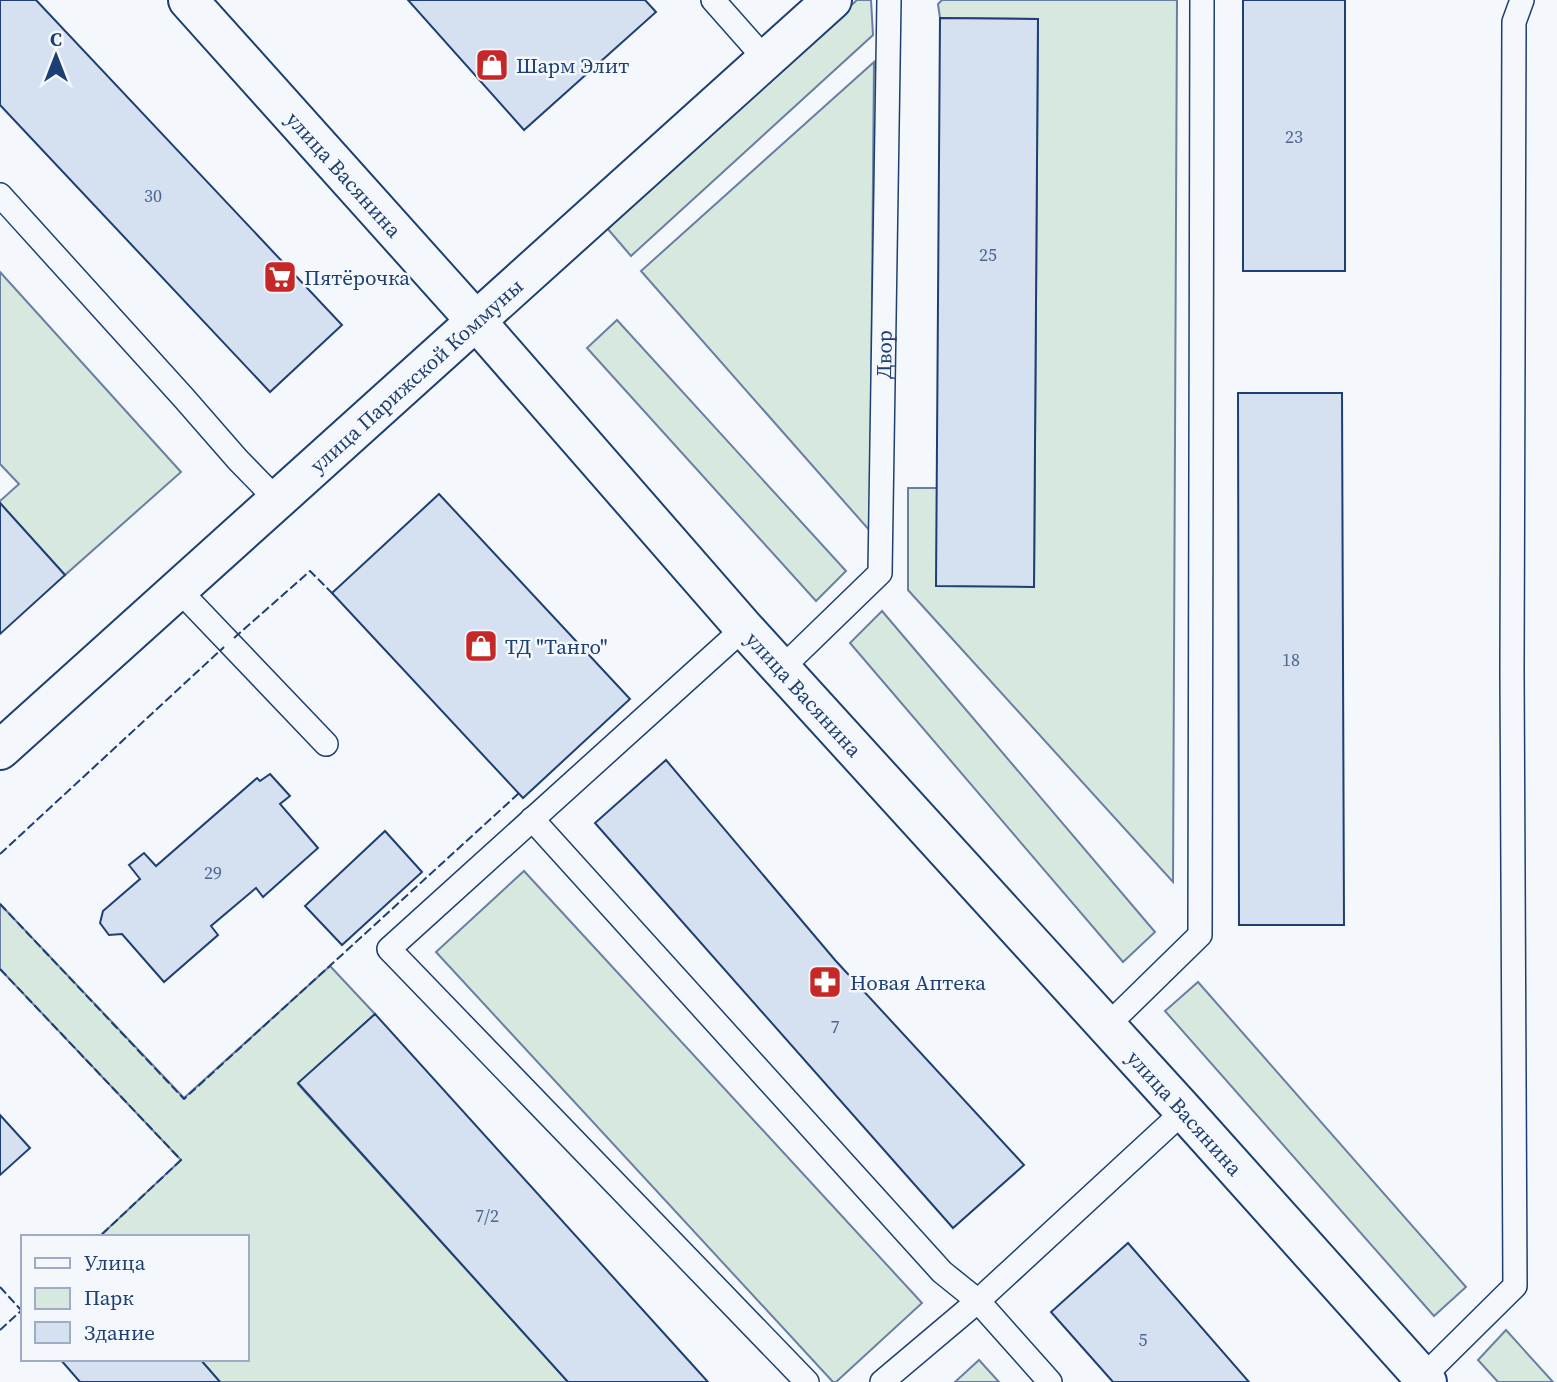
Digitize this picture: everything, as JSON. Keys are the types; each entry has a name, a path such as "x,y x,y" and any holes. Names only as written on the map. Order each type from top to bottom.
{"street":[{"name":"улица Васянина","path":"188,0 476,321 744,628 1425,1380"},
{"name":"улица Парижской Коммуны","path":"0,750 832,0"}],"lane":[{"path":"713,0 766,60"},
{"name":"Двор","path":"782,668 880,573 889,0"},
{"path":"1107,1027 1200,935 1202,0"},
{"path":"1425,1380 1515,1286 1512,671 1514,22 1522,0"},
{"path":"0,195 277,500"},
{"path":"178,589 326,744"},
{"path":"744,628 389,949 807,1382"},
{"path":"532,818 942,1272 978,1301 1050,1382"},
{"path":"882,1382 978,1301 1184,1111"}],"green space":[{"path":"857,0 871,0 873,35 631,256 607,228"},
{"path":"942,0 1177,0 1173,882 908,590 908,488 937,488 1034,586 1038,19 940,18 938,4"},
{"path":"874,62 870,531 641,271"},
{"path":"0,272 181,472 65,575 0,503 19,484 0,464"},
{"path":"617,320 846,571 816,601 587,348"},
{"path":"882,611 1155,932 1123,962 850,643"},
{"path":"524,871 922,1303 836,1382 833,1382 436,952"},
{"path":"0,904 184,1098 330,966 375,1014 298,1084 568,1382 220,1382 202,1361 248,1361 248,1235 101,1235 181,1160 0,969"},
{"path":"1198,982 1466,1287 1434,1316 1165,1011"},
{"path":"1506,1330 1553,1382 1498,1382 1478,1360"},
{"path":"979,1360 999,1382 955,1382"}],"building":[{"path":"0,0 36,0 342,325 270,392 0,105"},
{"path":"408,0 645,0 656,12 524,130"},
{"path":"1243,0 1345,0 1345,271 1243,271"},
{"path":"940,18 1038,19 1034,587 936,586"},
{"path":"1238,393 1342,393 1344,925 1239,925"},
{"name":"ТД \"Танго\"","path":"439,494 630,699 523,798 332,593"},
{"path":"0,503 65,575 0,634"},
{"path":"666,760 835,960 1024,1165 953,1228 595,823"},
{"path":"270,774 290,796 280,804 318,848 263,897 256,888 211,926 218,935 164,982 122,934 109,935 100,923 103,911 140,879 129,865 144,853 156,866 257,778 260,781"},
{"path":"385,831 422,872 342,945 305,906"},
{"path":"375,1014 708,1382 568,1382 298,1083"},
{"path":"0,1115 30,1148 0,1175"},
{"path":"1128,1243 1249,1382 1113,1382 1051,1312"},
{"path":"62,1361 202,1361 220,1382 80,1382"}],"fence":[{"path":"234,638 310,571 335,596"},
{"path":"0,854 224,647"},
{"path":"0,904 184,1099 518,794 515,791"},
{"path":"0,969 181,1160 101,1235"},
{"path":"0,1287 21,1310"},
{"path":"0,1330 21,1311"}],"place":[{"name":"Шарм Элит","path":"492,65"},
{"name":"Пятёрочка","path":"280,277"},
{"name":"ТД \"Танго\"","path":"481,646"},
{"name":"Новая Аптека","path":"825,982"}]}
